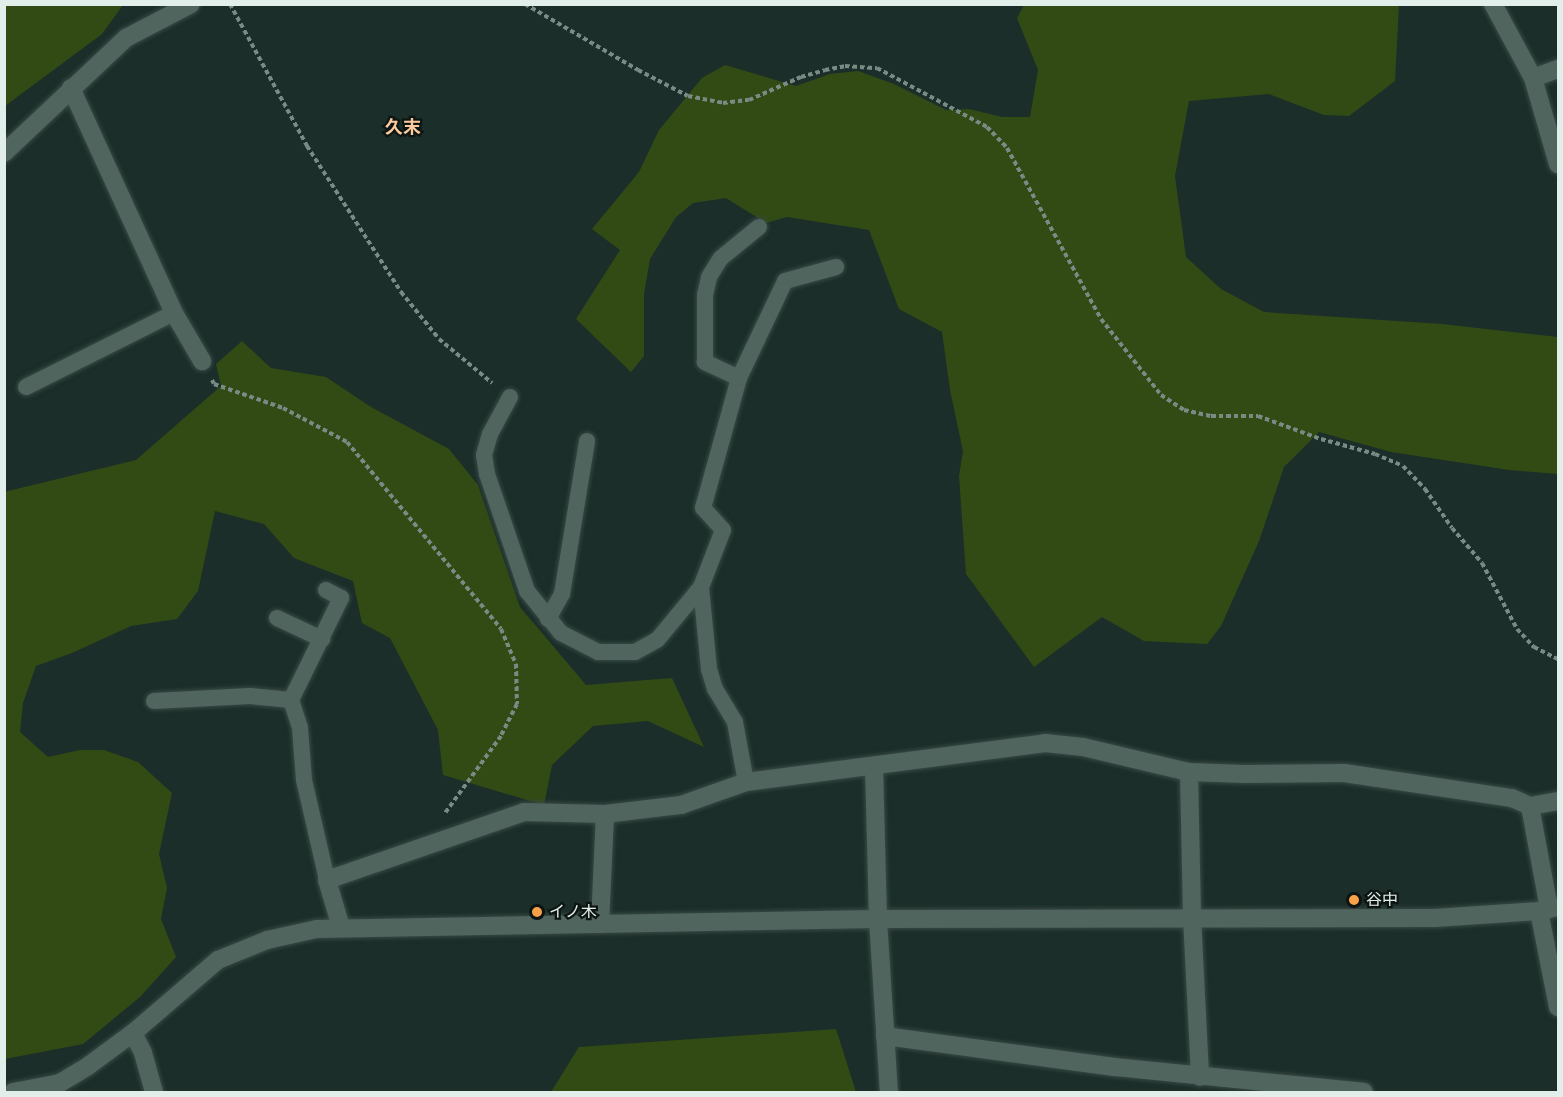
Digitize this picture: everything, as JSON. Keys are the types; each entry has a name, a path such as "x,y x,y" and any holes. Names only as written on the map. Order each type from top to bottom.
{"street":[{"path":"4,153 126,38 173,10 191,4"},
{"path":"1493,4 1533,78 1558,164"},
{"path":"1533,78 1558,69"},
{"path":"71,88 174,313 202,361"},
{"path":"341,927 327,880 524,812 605,814 681,805 746,782 1045,743 1083,747 1188,772 1344,772 1512,798 1530,806 1558,801"},
{"path":"874,766 878,919 890,1092"},
{"path":"1188,772 1200,1077"},
{"path":"1530,806 1549,909 1558,1007"},
{"path":"600,924 605,814"},
{"path":"14,1092 60,1083 88,1066 133,1033 218,960 267,940 318,929 878,919 1435,918 1549,909"},
{"path":"133,1033 143,1053 154,1092"},
{"path":"885,1036 1200,1077 1364,1092"}],"lane":[{"path":"739,378 705,362 705,295 709,277 721,258 759,228"},
{"path":"510,397 490,434 484,455 487,474 527,591 561,633 598,652 635,652 658,639 701,588 723,530 703,508 739,378 785,281 836,267"},
{"path":"26,387 174,313"},
{"path":"548,619 562,594 586,441"},
{"path":"701,588 709,669 715,689 735,722 746,782"},
{"path":"326,590 341,598 291,700 300,728 304,780 327,880"},
{"path":"277,618 322,639"},
{"path":"154,701 250,696 291,700"}],"path":[{"path":"230,4 307,146 400,292 439,339 510,397"},
{"path":"525,4 628,65 688,96 723,104 749,100 801,77 845,66 877,68 907,82 987,127 1007,148 1101,319 1161,395 1184,410 1211,416 1258,416 1321,439 1375,454 1403,466 1425,489 1452,528 1482,563 1517,629 1534,647 1558,659"},
{"path":"202,361 214,384 283,408 347,442 501,629 516,664 517,704 501,736 419,849"}],"green space":[{"path":"5,4 123,5 102,34 5,106"},
{"path":"1024,5 1399,5 1395,81 1349,116 1324,115 1269,94 1189,101 1175,176 1186,257 1221,289 1264,312 1442,324 1558,337 1558,474 1509,470 1391,452 1319,432 1284,467 1259,541 1221,626 1207,644 1144,641 1102,617 1034,667 966,574 959,476 963,451 950,390 942,332 899,309 869,230 787,217 766,223 726,198 693,203 676,217 650,259 644,294 644,356 631,372 576,319 620,250 592,229 639,172 659,130 702,78 725,65 796,86 830,74 858,71 894,84 946,110 969,109 1002,117 1030,117 1038,70 1017,18"},
{"path":"242,341 271,368 326,377 371,407 449,449 478,485 520,607 586,685 672,678 704,747 648,721 593,726 552,765 544,805 443,775 438,730 390,638 362,623 353,581 294,558 264,524 215,511 198,591 177,619 131,626 72,653 36,666 23,703 20,732 48,757 80,750 104,750 138,762 172,793 159,854 167,888 161,919 176,957 140,997 83,1044 5,1059 4,492 136,460 221,386 216,364"},
{"path":"836,1029 856,1092 551,1092 579,1047"}],"place":[{"name":"谷中","path":"1354,900"},
{"name":"イノ木","path":"537,912"}],"district":[{"name":"久末","path":"403,127"}]}
